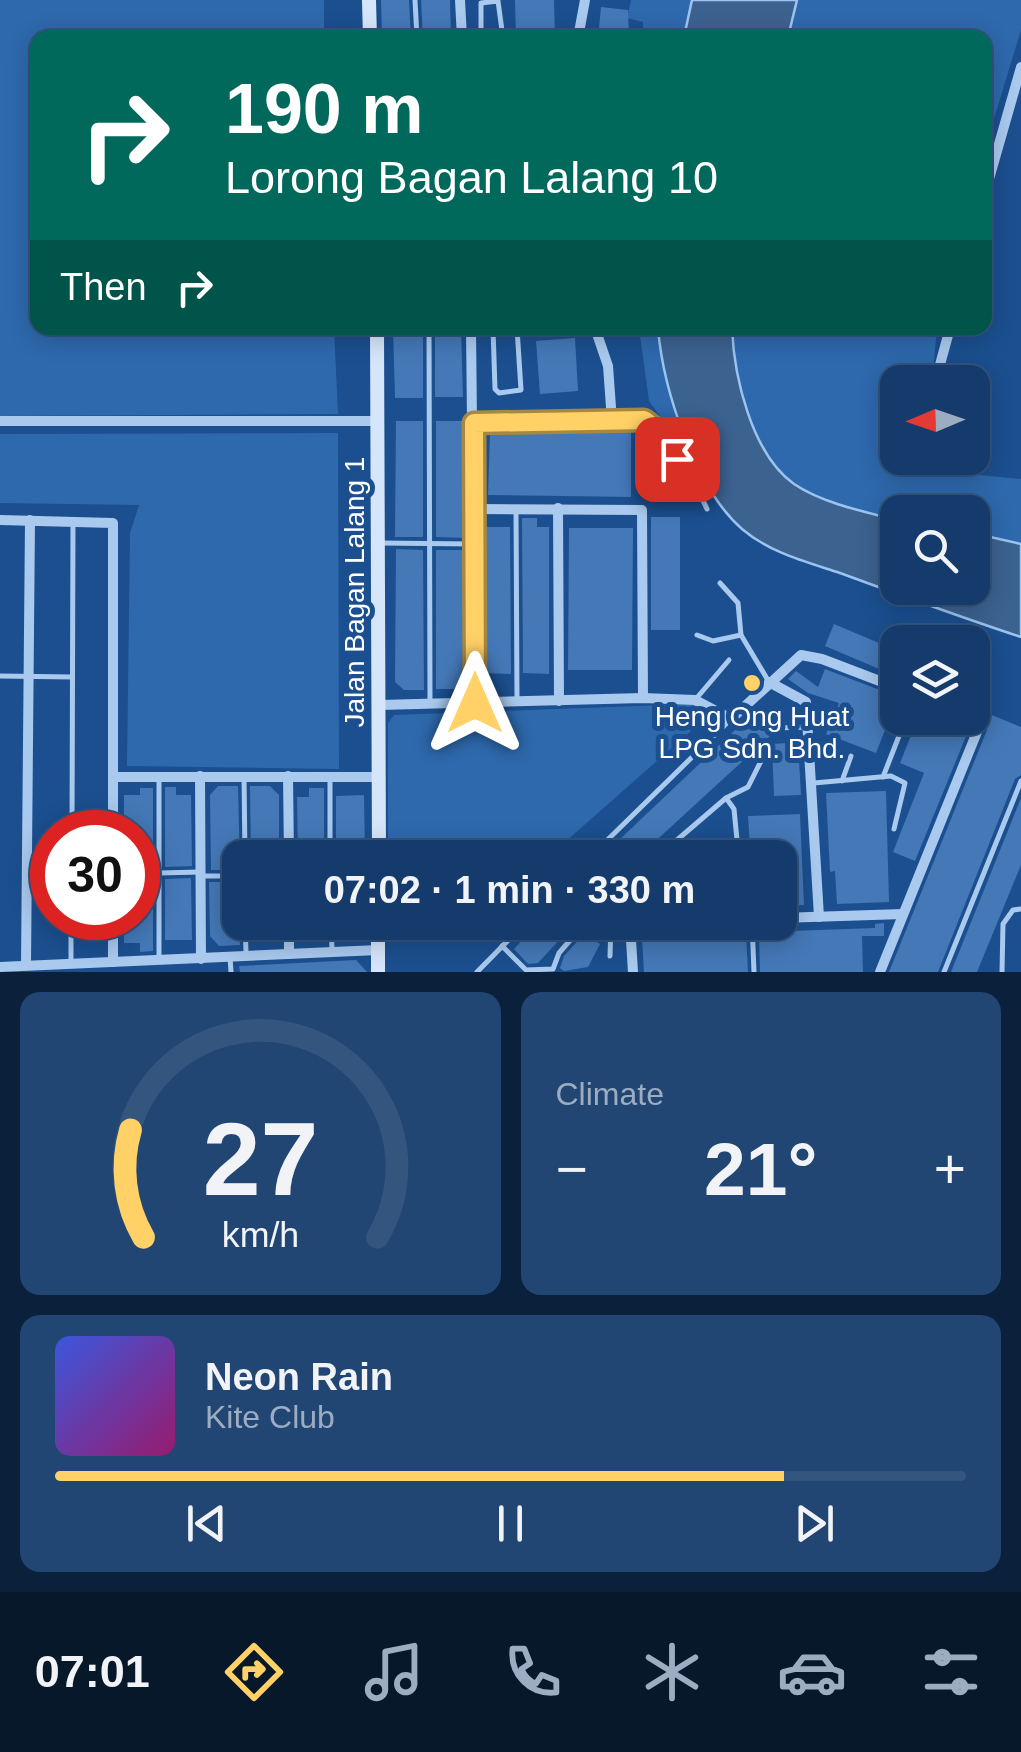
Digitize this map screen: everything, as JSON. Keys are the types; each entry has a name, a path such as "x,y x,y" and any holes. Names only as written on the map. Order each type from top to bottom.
{"main road":[{"path":"369,0 370,30"},
{"name":"Jalan Bagan Lalang 1","path":"378,335 379,840"},
{"path":"378,940 378,972"}],"street":[{"path":"460,0 462,30"},
{"path":"579,30 585,0"},
{"path":"992,168 1021,67"},
{"path":"471,335 475,703"},
{"path":"597,335 608,366 612,421"},
{"path":"940,365 948,335"},
{"path":"474,423 633,420"},
{"path":"0,421 379,421"},
{"path":"475,508 642,510 642,698"},
{"path":"558,508 560,702"},
{"path":"0,520 110,520 115,529 113,810"},
{"path":"26,965 30,520"},
{"path":"380,705 695,700 731,720 798,656 811,655 880,681"},
{"path":"769,682 806,702 814,783 819,917"},
{"path":"880,972 976,735"},
{"path":"200,776 201,960"},
{"path":"288,776 289,840"},
{"path":"113,777 379,777"},
{"path":"797,918 903,914"},
{"path":"112,940 112,962"},
{"path":"288,940 288,954"},
{"path":"631,940 633,972"},
{"path":"0,967 378,950"}],"lane":[{"path":"416,0 417,30"},
{"path":"482,30 481,3 498,1 502,30"},
{"path":"428,335 430,704"},
{"path":"493,335 495,390 499,393 521,390 518,335"},
{"path":"633,420 653,425 707,509"},
{"path":"516,508 517,703"},
{"path":"72,810 73,520"},
{"path":"380,543 474,544"},
{"path":"720,583 738,603 742,635 769,682"},
{"path":"698,635 714,641 742,635"},
{"path":"695,700 729,660"},
{"path":"0,676 73,677"},
{"path":"608,840 731,720"},
{"path":"775,728 810,726"},
{"path":"883,778 899,735"},
{"path":"677,840 726,798 748,787 764,755"},
{"path":"842,781 851,756"},
{"path":"159,776 159,810"},
{"path":"244,776 245,840"},
{"path":"814,783 891,776 906,788 894,829"},
{"path":"330,777 330,840"},
{"path":"944,972 1021,780"},
{"path":"726,798 734,808 737,840"},
{"path":"160,873 222,875"},
{"path":"1002,972 1002,924 1012,910 1021,909"},
{"path":"71,964 72,940"},
{"path":"159,940 159,960"},
{"path":"246,940 246,956"},
{"path":"332,940 332,952"},
{"path":"477,972 508,940"},
{"path":"502,946 526,970 554,969 559,953 570,940"},
{"path":"610,956 611,940"},
{"path":"753,940 754,972"},
{"path":"230,957 230,972"}],"path":[{"path":"642,510 677,459"}],"shaded area":[{"path":"0,0 324,0 324,30 30,30 30,335 334,335 338,414 0,416"},
{"path":"631,0 692,0 686,30 643,30 643,22 627,18"},
{"path":"692,0 797,0 790,30 686,30"},
{"path":"797,0 1021,0 1021,30 992,125 992,30 790,30"},
{"path":"640,335 660,335 674,401 700,471 649,401"},
{"path":"659,335 733,335 736,368 748,412 766,453 779,470 817,497 880,516 880,588 789,556 742,529 725,511 696,463 667,379"},
{"path":"733,335 936,335 934,365 880,365 880,475 1021,479 1021,544 990,537 990,495 880,495 880,516 805,491 779,471 766,454 741,391"},
{"path":"338,433 339,769 127,766 130,533 139,505 0,503 0,434"},
{"path":"990,537 1021,544 1021,637 929,605 990,605"},
{"path":"693,704 709,715 567,840 388,840 388,723 394,715"}],"building":[{"path":"381,0 409,0 411,30 382,30"},
{"path":"421,0 450,0 451,30 423,30"},
{"path":"515,0 554,0 555,30 516,30"},
{"path":"601,7 628,10 629,30 599,30"},
{"path":"393,335 423,335 423,398 395,398"},
{"path":"435,335 461,335 463,397 435,397"},
{"path":"575,338 578,391 540,394 536,341"},
{"path":"396,421 423,421 423,537 395,537"},
{"path":"436,421 463,421 464,538 436,537"},
{"path":"490,431 631,431 631,497 488,495"},
{"path":"651,517 680,517 680,630 651,630"},
{"path":"522,518 537,518 537,527 549,527 549,674 523,673"},
{"path":"482,527 510,527 511,674 483,673"},
{"path":"569,528 633,528 632,670 568,670"},
{"path":"396,549 423,550 424,690 404,690 395,682"},
{"path":"436,550 464,550 463,679 454,689 436,689"},
{"path":"834,624 880,643 880,669 825,646"},
{"path":"825,669 880,690 880,735 883,735 876,753 826,734 839,703 808,693 788,679 796,671 818,687"},
{"path":"990,714 1021,727 1021,775 1015,779 938,972 889,972 985,735 990,735"},
{"path":"751,715 770,736 657,840 619,840"},
{"path":"911,735 967,735 915,861 893,852 924,773 900,763"},
{"path":"798,743 801,795 774,796 772,744"},
{"path":"218,786 238,786 239,840 222,840 222,870 211,870 210,795"},
{"path":"250,786 270,786 279,795 279,840 251,840"},
{"path":"165,787 176,787 176,795 191,795 192,866 165,867"},
{"path":"140,788 153,788 153,810 124,810 124,795 140,795"},
{"path":"309,788 324,788 324,840 298,840 297,797 309,797"},
{"path":"886,791 889,902 837,904 835,871 830,872 826,793"},
{"path":"364,795 365,840 336,840 336,796"},
{"path":"1021,798 1021,865 977,972 951,972"},
{"path":"800,814 804,905 797,905 797,840 750,840 748,816"},
{"path":"191,878 192,940 165,940 165,879"},
{"path":"209,882 222,882 222,940 240,940 240,945 219,946 210,936"},
{"path":"884,923 884,936 862,936 863,972 760,972 759,940 797,940 797,931 875,928 875,924"},
{"path":"153,940 153,951 140,952 140,943 124,943"},
{"path":"522,940 559,940 538,963 528,964 514,949"},
{"path":"579,940 600,944 588,967 564,971 560,968 564,956"},
{"path":"642,940 746,940 748,972 644,972"},
{"path":"356,960 367,972 240,972 239,966"}],"place":[{"name":"Heng Ong Huat LPG Sdn. Bhd.","path":"752,683"}],"route":[{"path":"475,703 474,423 644,420 660,432 677,459"}]}
